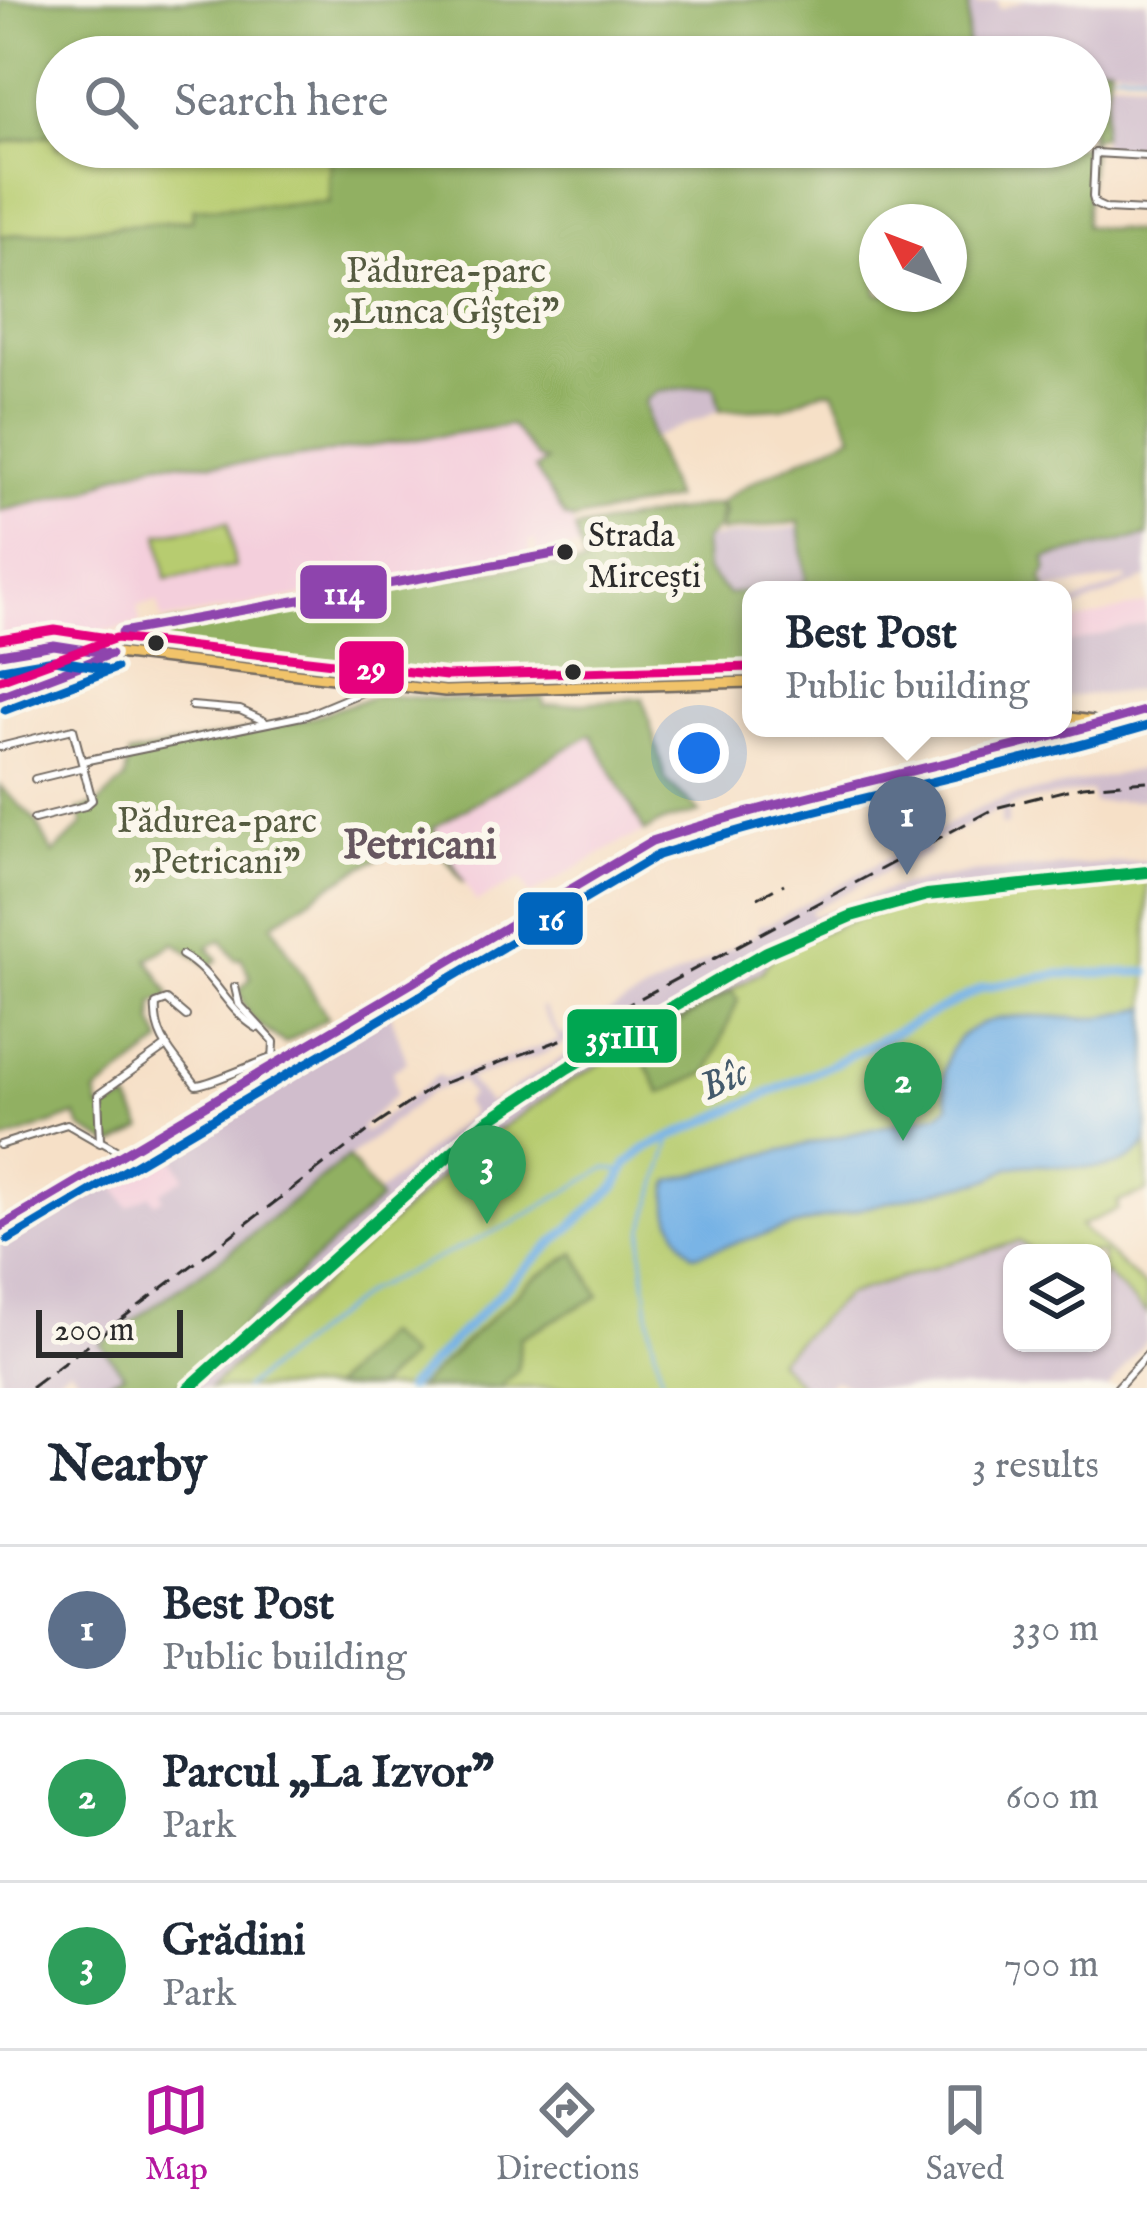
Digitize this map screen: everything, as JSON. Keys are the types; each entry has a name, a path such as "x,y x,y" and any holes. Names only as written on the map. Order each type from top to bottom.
{"main road":[{"path":"0,696 116,653 379,685 494,691 742,682"},
{"path":"1072,732 1147,714"},
{"path":"1072,734 1147,714"},
{"path":"1072,718 1115,725"},
{"path":"0,1227 273,1060 675,831 1056,737"}],"street":[{"path":"1111,154 1147,156"},
{"path":"1095,168 1094,202 1106,208 1147,211"},
{"path":"35,779 83,764 307,715 379,685"},
{"path":"192,706 241,710 267,723"},
{"path":"0,746 74,729 91,802 34,819"},
{"path":"182,955 207,971 235,1013 274,1042 273,1060 237,1067 201,1086 164,1047 156,1004 167,1000 186,1016"},
{"path":"236,987 239,1004 257,1028"},
{"path":"103,1144 99,1135 101,1091 164,1047"},
{"path":"0,1145 67,1124 123,1154"},
{"path":"1117,1388 1147,1355"}],"shaded area":[{"path":"969,0 976,0 977,6 997,0 999,9 1027,0 1147,1 1147,69 1111,66 1111,36 968,36"},
{"path":"1111,79 1147,81 1147,152 1111,150"},
{"path":"715,387 720,411 652,438 645,401 658,391"},
{"path":"512,425 537,457 547,461 535,469 571,516 579,548 537,555 535,541 530,541 531,556 162,620 158,602 137,606 140,624 20,647 17,637 0,640 0,511 89,490 158,462 235,464 285,459"},
{"path":"800,527 806,581 742,581 742,592 728,594 706,570 704,539"},
{"path":"1147,536 1147,578 1072,610 1072,603 1127,581 1127,577 1072,586 1072,581 1046,581 1045,558"},
{"path":"1147,603 1147,623 1072,643 1072,622"},
{"path":"1147,623 1147,690 1072,696 1072,643"},
{"path":"592,734 645,832 530,895 521,879 476,902 433,829"},
{"path":"1147,768 1147,799 1093,803 1091,791 1037,799 1009,806 1008,825 1001,826 1002,808 926,846 929,853 810,911 813,916 899,886 967,873 1147,860 1147,882 784,960 567,1083 472,1149 210,1388 176,1388 380,1200 376,1195 471,1113 464,1102 471,1095 462,1081 431,1092 227,1254 101,1343 124,1374 85,1388 70,1368 43,1388 0,1388 0,1232 105,1170 128,1207 150,1195 155,1203 163,1198 161,1192 185,1177 163,1142 389,1009 407,1062 393,1070 396,1094 361,1128 364,1133 438,1075 444,1078 466,1072 559,1040 540,1008 544,1007 561,1036 738,944 759,932 757,926 1005,798","holes":["567,1042 572,1051 489,1103 468,1079"]},
{"path":"163,1142 185,1177 162,1192 164,1198 155,1203 128,1208 108,1174"},
{"path":"1003,1246 1003,1352 1111,1352 1111,1266 1147,1300 1147,1339 1108,1388 847,1388 850,1386 834,1380 826,1388 803,1388 776,1360 846,1295"}],"green space":[{"path":"0,0 969,0 968,36 36,36 36,137 0,143"},
{"path":"36,137 36,168 330,168 330,202 193,209 193,220 0,236 0,143"},
{"name":"Pădurea-parc „Lunca Gîștei”","path":"330,168 1090,168 1085,226 1147,233 1147,536 1046,558 1043,581 806,581 799,522 720,532 725,511 720,503 853,435 833,391 782,408 720,411 711,385 658,391 645,401 652,438 674,499 573,520 565,517 535,469 546,461 537,458 511,425 285,459 235,464 159,462 89,490 0,511 0,236 192,220 193,209 329,202"},
{"path":"717,504 722,511 718,528 704,540 706,570 728,594 742,592 742,675 456,687 122,646 130,633 176,624 544,562 559,568 585,564 575,529"},
{"path":"228,522 235,567 166,579 159,534"},
{"path":"58,650 93,655 0,691 0,660"},
{"name":"Pădurea-parc „Petricani”","path":"379,695 482,702 543,698 544,706 643,698 666,781 700,812 659,823 645,832 591,734 433,828 464,883 433,842 369,863 272,924 328,1018 285,1043 244,1007 240,989 251,978 241,958 236,960 222,940 208,947 218,960 209,966 175,943 148,959 171,996 154,1003 153,1022 162,1043 96,1093 100,1109 129,1100 143,1129 113,1145 81,1128 76,1115 0,1142 0,786 36,821 53,854 83,824 78,810 97,805 125,779 129,755 303,720"},
{"path":"1147,876 1147,1192 1117,1202 1118,1209 1080,1226 1099,1244 1003,1244 846,1295 777,1360 803,1388 210,1388 331,1272 471,1149 567,1083 762,972 772,958 813,936 894,908 1019,887"},
{"path":"732,991 738,1000 708,1072 661,1093 637,1047"},
{"path":"348,1157 380,1199 176,1388 95,1388 124,1374 100,1344 227,1254"},
{"path":"575,1253 599,1296 520,1338 518,1370 499,1388 417,1388 529,1282"},
{"path":"1111,1255 1147,1289 1147,1314 1111,1279"},
{"path":"384,1334 409,1357 376,1388 331,1388"}],"water":[{"path":"1147,1007 1147,1142 1119,1164 1010,1168 987,1180 694,1255 677,1231 669,1209 671,1181 941,1113 949,1105 943,1082 947,1059 967,1031 983,1023 1018,1016 1100,1017"}],"waterway":[{"path":"1114,71 1147,72"},
{"name":"Bîc","path":"407,1388 518,1275 616,1186 628,1163 645,1149 837,1062 982,988 1059,974 1147,972"},
{"path":"664,1388 651,1332 642,1251 644,1228 673,1133"},
{"path":"244,1388 367,1291 513,1223 606,1168 623,1171"}],"railway":[{"path":"31,1388 376,1125 433,1087 566,1038 995,808 1083,786 1147,781"},
{"path":"758,898 784,884"}],"transit line":[{"name":"114","path":"122,632 565,552"},
{"name":"29","path":"0,639 55,630 108,638"},
{"name":"29","path":"0,680 116,638 446,676 742,667"},
{"name":"114","path":"0,654 54,645 105,653"},
{"name":"114","path":"0,696 111,654"},
{"name":"16","path":"2,669 54,660 103,668"},
{"name":"16","path":"5,710 116,668"},
{"name":"114","path":"1072,731 1147,710"},
{"name":"16","path":"8,1240 658,855 1147,726"},
{"name":"114","path":"0,1227 652,841 775,805 1049,737"},
{"name":"351Щ","path":"189,1388 486,1122 567,1068 767,952 851,916 927,895 1147,872"}],"place":[{"name":"Strada Mircești","path":"565,552"},
{"name":"Best Post","path":"907,875"},
{"name":"Parcul „La Izvor”","path":"903,1141"},
{"name":"Grădini","path":"487,1224"}],"district":[{"name":"Petricani","path":"420,843"}]}
